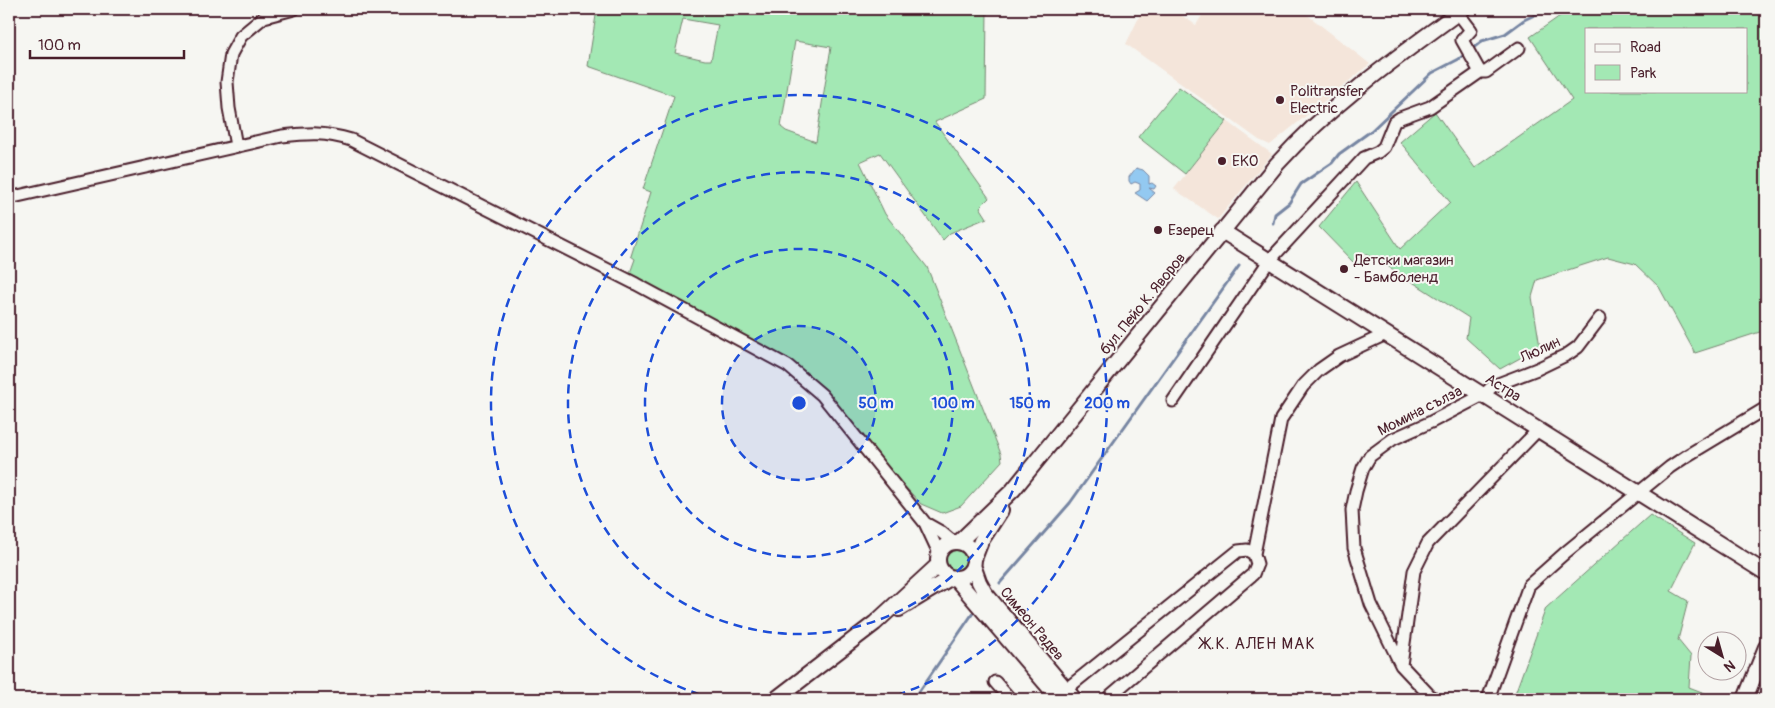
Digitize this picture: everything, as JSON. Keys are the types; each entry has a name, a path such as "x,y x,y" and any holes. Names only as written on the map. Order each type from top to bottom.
{"street":[{"path":"236,146 229,108 227,82 231,54 241,36 264,16 294,9"},
{"path":"1460,11 1471,30 1462,40 1478,68 1486,72 1519,48"},
{"name":"бул. Пейо К. Яворов","path":"974,562 981,541 1013,490 1277,164 1326,114 1367,79 1460,11"},
{"path":"1173,401 1269,261 1364,158 1384,147 1394,122 1430,107 1478,68"},
{"path":"9,198 282,136 319,133 351,140 502,215 788,366 822,395 925,523 944,575 953,578"},
{"name":"Астра","path":"1222,231 1766,573"},
{"name":"Люлин","path":"1483,395 1493,386 1536,369 1578,347 1600,318"},
{"path":"1110,696 1253,574 1257,564 1254,554 1281,419 1303,386 1319,370 1339,356 1386,334"},
{"name":"Момина сълза","path":"1433,699 1401,664 1371,604 1354,548 1352,510 1363,468 1370,456 1394,439 1483,395"},
{"path":"1488,699 1529,586 1566,552 1688,455 1766,408"},
{"path":"1401,664 1414,571 1428,543 1538,430"},
{"name":"бул. Пейо К. Яворов","path":"956,542 1013,490"},
{"path":"776,699 875,623 953,578 967,575 974,562 972,552 968,547 925,523"},
{"path":"875,623 938,559 947,544 956,542"},
{"path":"1062,697 1238,551 1247,550 1254,554"},
{"name":"Симеон Радев","path":"974,562 979,582 985,593 1062,697"},
{"name":"Симеон Радев","path":"953,578 1062,697"},
{"path":"1745,699 1766,647"},
{"path":"995,682 1010,699"}],"shaded area":[{"path":"1143,9 1172,9 1196,25 1206,9 1300,9 1370,64 1270,145 1259,140 1126,44"},
{"path":"1227,121 1272,154 1218,219 1174,189"}],"green space":[{"path":"597,9 987,9 986,99 935,122 989,198 980,207 987,218 950,233 943,240 880,153 860,162 885,214 927,267 1001,454 1002,461 961,506 942,513 921,504 879,458 824,390 801,369 776,352 717,323 630,273 635,259 631,256 651,192 643,189 674,96 588,66","holes":["683,19 718,25 711,60 675,53","795,41 831,47 816,142 786,131 781,127"]},
{"path":"1570,9 1766,9 1766,330 1695,353 1659,287 1635,264 1608,257 1537,280 1532,297 1540,347 1500,369 1466,338 1469,318 1381,262 1361,252 1354,263 1319,227 1356,182 1400,249 1450,202 1400,142 1435,112 1475,168 1572,100 1530,37"},
{"path":"1179,87 1227,121 1185,174 1138,137"},
{"path":"1650,515 1695,543 1671,591 1688,601 1678,640 1691,656 1689,687 1720,699 1513,699 1546,608"},
{"path":"956,547 966,551 970,561 966,571 956,575 946,571 942,561 946,551"}],"water":[{"path":"1136,168 1143,170 1149,176 1149,184 1152,183 1156,186 1154,189 1149,188 1155,193 1147,201 1135,193 1140,190 1140,184 1135,182 1131,184 1129,181 1129,177"}],"waterway":[{"path":"1273,223 1275,214 1289,203 1301,184 1332,163 1339,154 1371,131 1432,73 1459,59 1482,41 1505,34 1524,20 1545,10 1554,12 1559,9"},
{"path":"1000,583 1070,503 1239,266"},
{"path":"914,699 973,613"}],"place":[{"name":"Politransfer Electric","path":"1280,100"},
{"name":"EKO","path":"1222,161"},
{"name":"Езерец","path":"1158,230"},
{"name":"Детски магазин - Бамболенд","path":"1344,269"}],"district":[{"name":"Ж.К. АЛЕН МАК","path":"1258,644"}]}
